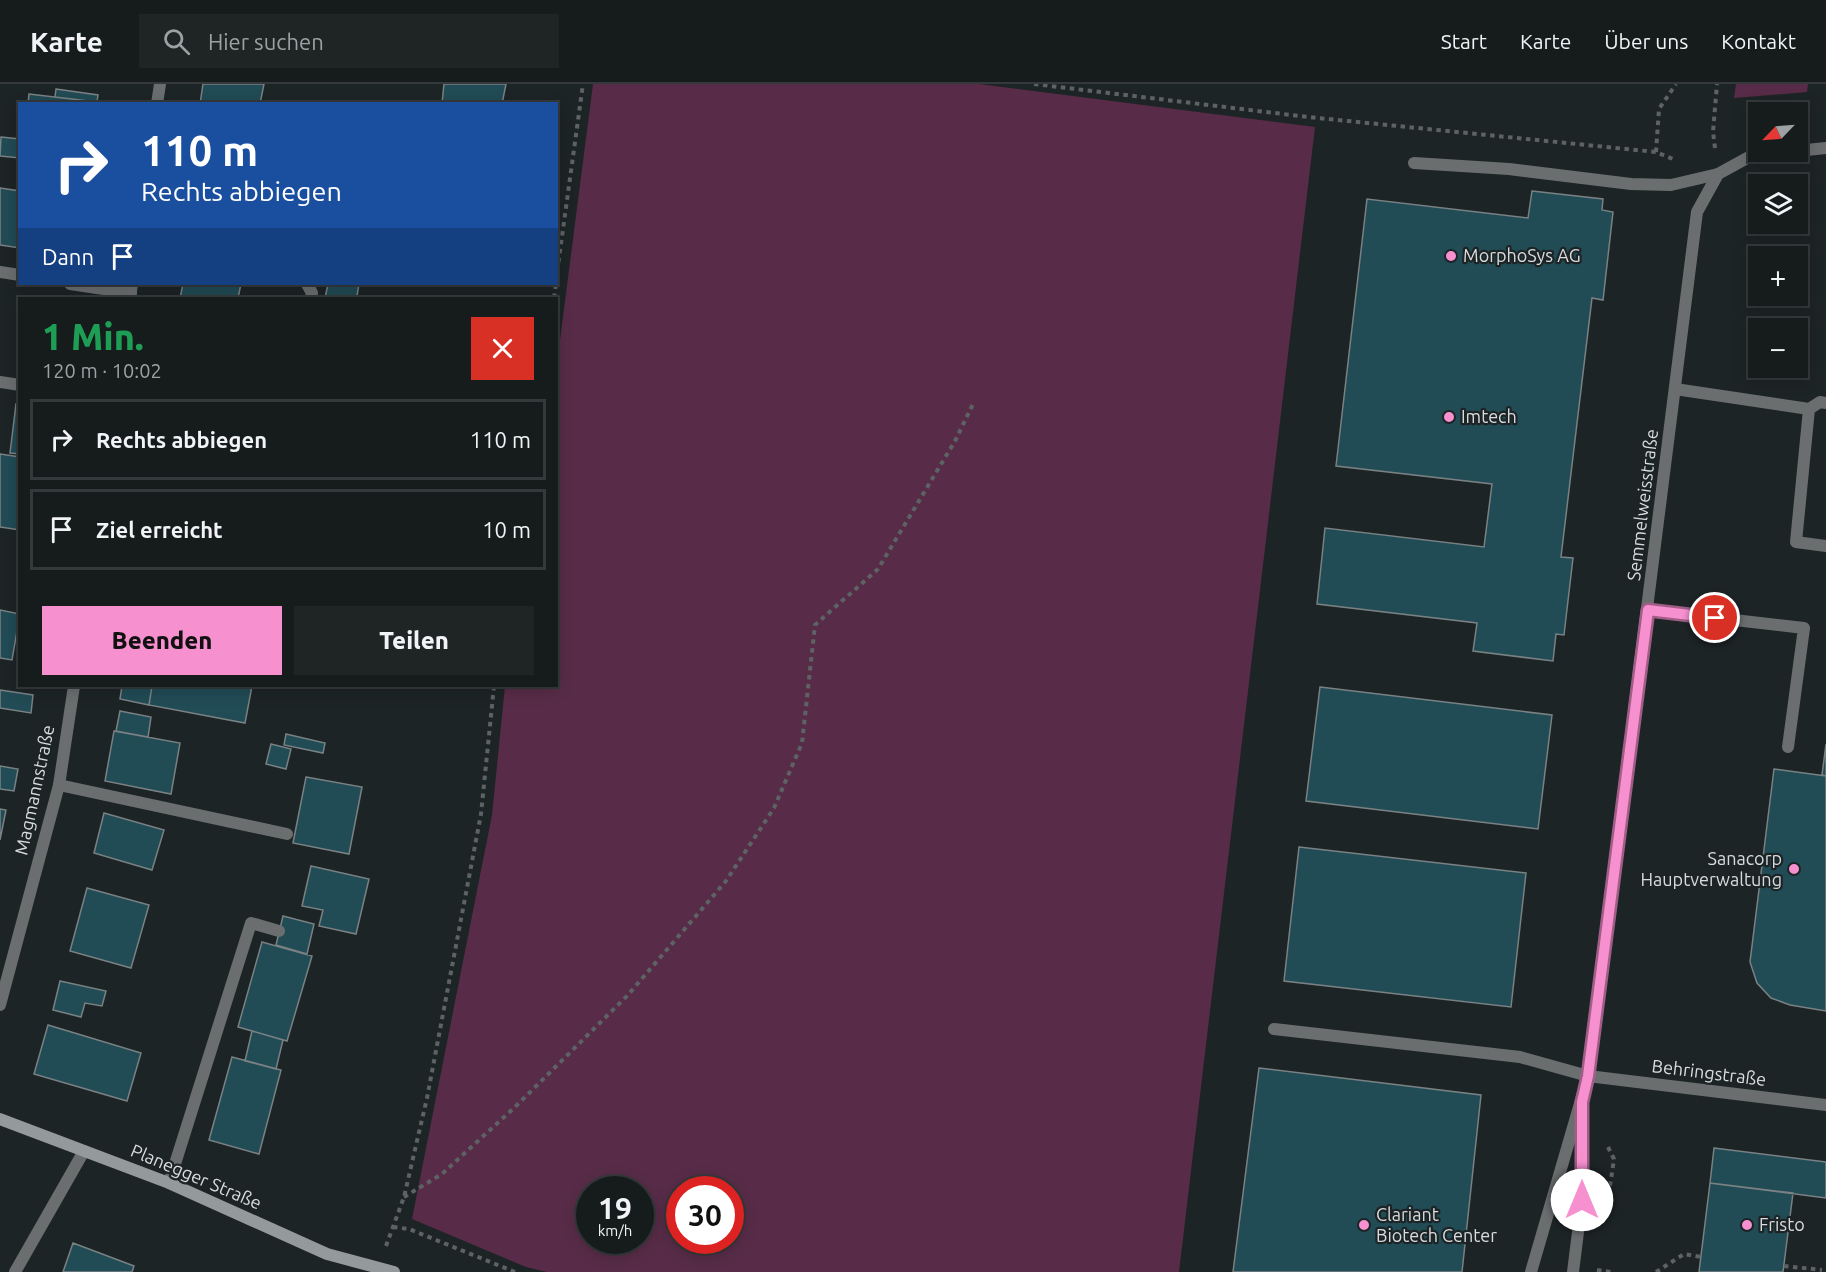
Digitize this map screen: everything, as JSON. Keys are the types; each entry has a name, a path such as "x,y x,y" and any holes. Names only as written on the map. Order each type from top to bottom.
{"main road":[{"name":"Planegger Straße","path":"0,1119 169,1183 327,1254 377,1270 394,1272"}],"street":[{"path":"157,102 160,84"},
{"path":"1808,150 1826,148"},
{"path":"1414,163 1509,169 1631,184 1671,185 1718,174 1748,158"},
{"name":"Semmelweisstraße","path":"1531,1272 1588,1076 1697,212 1718,174"},
{"path":"0,272 18,275"},
{"path":"78,285 131,292"},
{"path":"0,382 18,385"},
{"path":"1675,388 1809,409 1820,402 1826,403"},
{"path":"1809,409 1796,542 1826,546"},
{"path":"1648,610 1804,628 1788,747"},
{"name":"Magmannstraße","path":"0,1005 59,785 74,687"},
{"path":"59,785 287,834"},
{"path":"169,1183 251,923 279,931"},
{"name":"Behringstraße","path":"1274,1029 1520,1057 1588,1076 1826,1105"},
{"name":"Semmelweisstraße","path":"1573,1272 1582,1200 1582,1102"},
{"path":"15,1272 84,1151"}],"path":[{"path":"558,267 583,84"},
{"path":"1034,84 1308,117 1656,152 1678,161"},
{"path":"1656,152 1659,110 1676,84"},
{"path":"1717,84 1713,132 1718,174"},
{"path":"405,1197 441,1174 531,1091 627,996 726,882 774,808 802,743 815,625 878,569 956,441 974,402"},
{"path":"377,1270 405,1197 429,1087 481,814 494,687"},
{"path":"393,1227 409,1229 515,1272"},
{"path":"1656,1272 1684,1254 1701,1257"},
{"path":"1784,1266 1822,1270"},
{"path":"1597,1269 1611,1272"}],"shaded area":[{"path":"593,84 979,84 1315,127 1179,1272 547,1272 526,1267 412,1219 492,815 505,687 558,687 558,355"},
{"path":"1736,84 1808,84 1807,92 1734,98"}],"building":[{"path":"203,84 264,84 260,102 200,102"},
{"path":"444,84 506,84 502,102 442,102"},
{"path":"56,89 98,95 97,102 55,97"},
{"path":"29,94 101,102 28,102"},
{"path":"1,137 18,139 18,158 0,156"},
{"path":"0,188 18,191 18,248 0,245"},
{"path":"1532,191 1603,199 1602,210 1613,212 1603,300 1592,298 1561,557 1573,558 1564,635 1556,634 1553,661 1473,651 1477,623 1317,604 1325,528 1484,547 1492,484 1336,466 1367,199 1528,218"},
{"path":"183,285 241,285 238,297 180,297"},
{"path":"328,285 359,285 357,296 325,297"},
{"path":"16,404 18,404 18,454 10,453"},
{"path":"0,454 18,457 18,530 0,527"},
{"path":"0,610 18,614 18,626 12,660 0,658"},
{"path":"122,687 152,687 149,705 120,699"},
{"path":"152,687 252,687 245,723 149,705"},
{"path":"1320,687 1552,715 1538,829 1306,801"},
{"path":"0,690 33,695 31,713 0,708"},
{"path":"120,711 151,717 148,737 116,731"},
{"path":"114,731 180,743 171,794 105,781"},
{"path":"286,734 325,743 323,753 284,745"},
{"path":"271,744 291,749 286,769 266,764"},
{"path":"1826,744 1826,776 1822,775"},
{"path":"0,766 18,769 14,791 0,789"},
{"name":"Sanacorp Hauptverwaltung","path":"1774,769 1826,776 1826,1011 1790,1005 1771,998 1757,983 1750,962"},
{"path":"306,777 362,787 349,854 293,843"},
{"path":"0,809 6,810 0,840"},
{"path":"104,813 164,830 152,870 94,853"},
{"path":"1299,847 1526,873 1511,1007 1284,981"},
{"path":"311,866 369,879 356,934 319,926 323,910 302,906"},
{"path":"87,888 149,905 131,968 70,951"},
{"path":"283,916 314,924 307,954 276,945"},
{"path":"262,942 312,956 287,1041 238,1027"},
{"path":"60,981 106,991 102,1006 85,1003 81,1017 53,1010"},
{"path":"48,1025 141,1053 127,1101 34,1074"},
{"path":"252,1031 283,1040 276,1069 245,1061"},
{"path":"232,1057 281,1070 259,1154 209,1140"},
{"path":"1259,1068 1481,1095 1462,1272 1233,1272"},
{"path":"1714,1148 1826,1162 1826,1198 1710,1183"},
{"name":"Fristo","path":"1710,1183 1793,1193 1783,1272 1699,1272"},
{"path":"73,1243 134,1266 132,1272 63,1272"}],"place":[{"name":"MorphoSys AG","path":"1451,256"},
{"name":"Imtech","path":"1449,417"},
{"name":"Sanacorp Hauptverwaltung","path":"1794,869"},
{"name":"Clariant Biotech Center","path":"1364,1225"},
{"name":"Fristo","path":"1747,1225"}],"route":[{"path":"1582,1200 1582,1102 1588,1076 1648,610 1715,618"}]}
